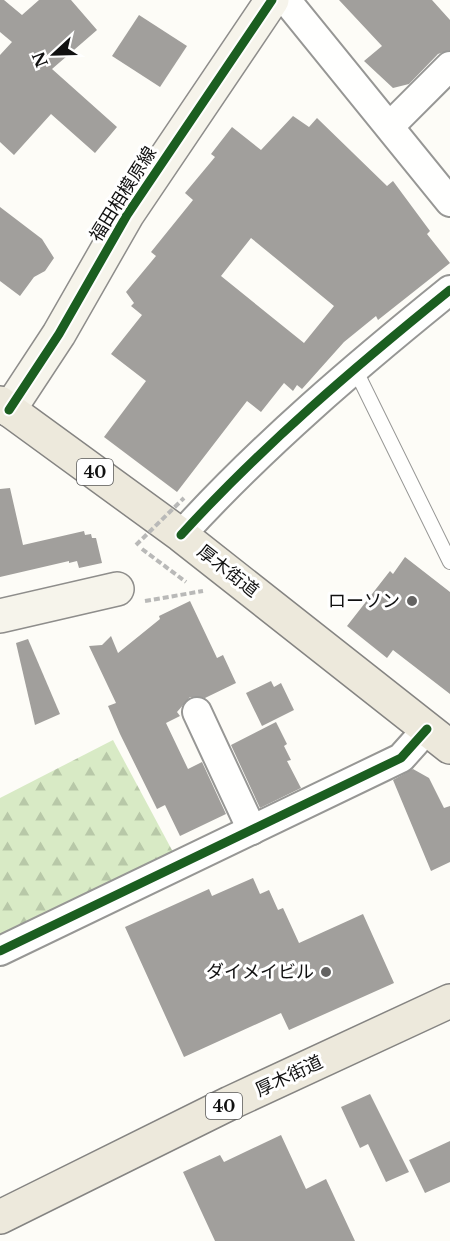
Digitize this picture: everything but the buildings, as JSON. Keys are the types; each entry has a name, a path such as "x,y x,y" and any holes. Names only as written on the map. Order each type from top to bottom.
{"main road":[{"name":"厚木街道","path":"5,407 181,535 439,738"},
{"name":"厚木街道","path":"0,1216 230,1103 450,1001"}],"street":[{"name":"福田相模原線","path":"5,407 59,334 127,215 272,0"},
{"path":"286,0 450,202"},
{"path":"390,126 450,66"},
{"path":"181,535 264,451 354,367 450,290"},
{"path":"0,616 117,589"},
{"path":"197,712 252,830"},
{"path":"0,951 439,738"}],"lane":[{"path":"354,367 450,562"}],"path":[{"path":"181,580 138,546 184,498"},
{"path":"162,600 206,591"}],"green space":[{"path":"113,740 173,852 0,938 0,798"}],"cycle path":[{"path":"9,410 59,334 127,215 272,0"},
{"path":"181,535 244,469 311,407 450,290"},
{"path":"0,951 401,758 427,729"}],"place":[{"name":"ローソン","path":"412,601"},
{"name":"ダイメイビル","path":"326,972"}]}
